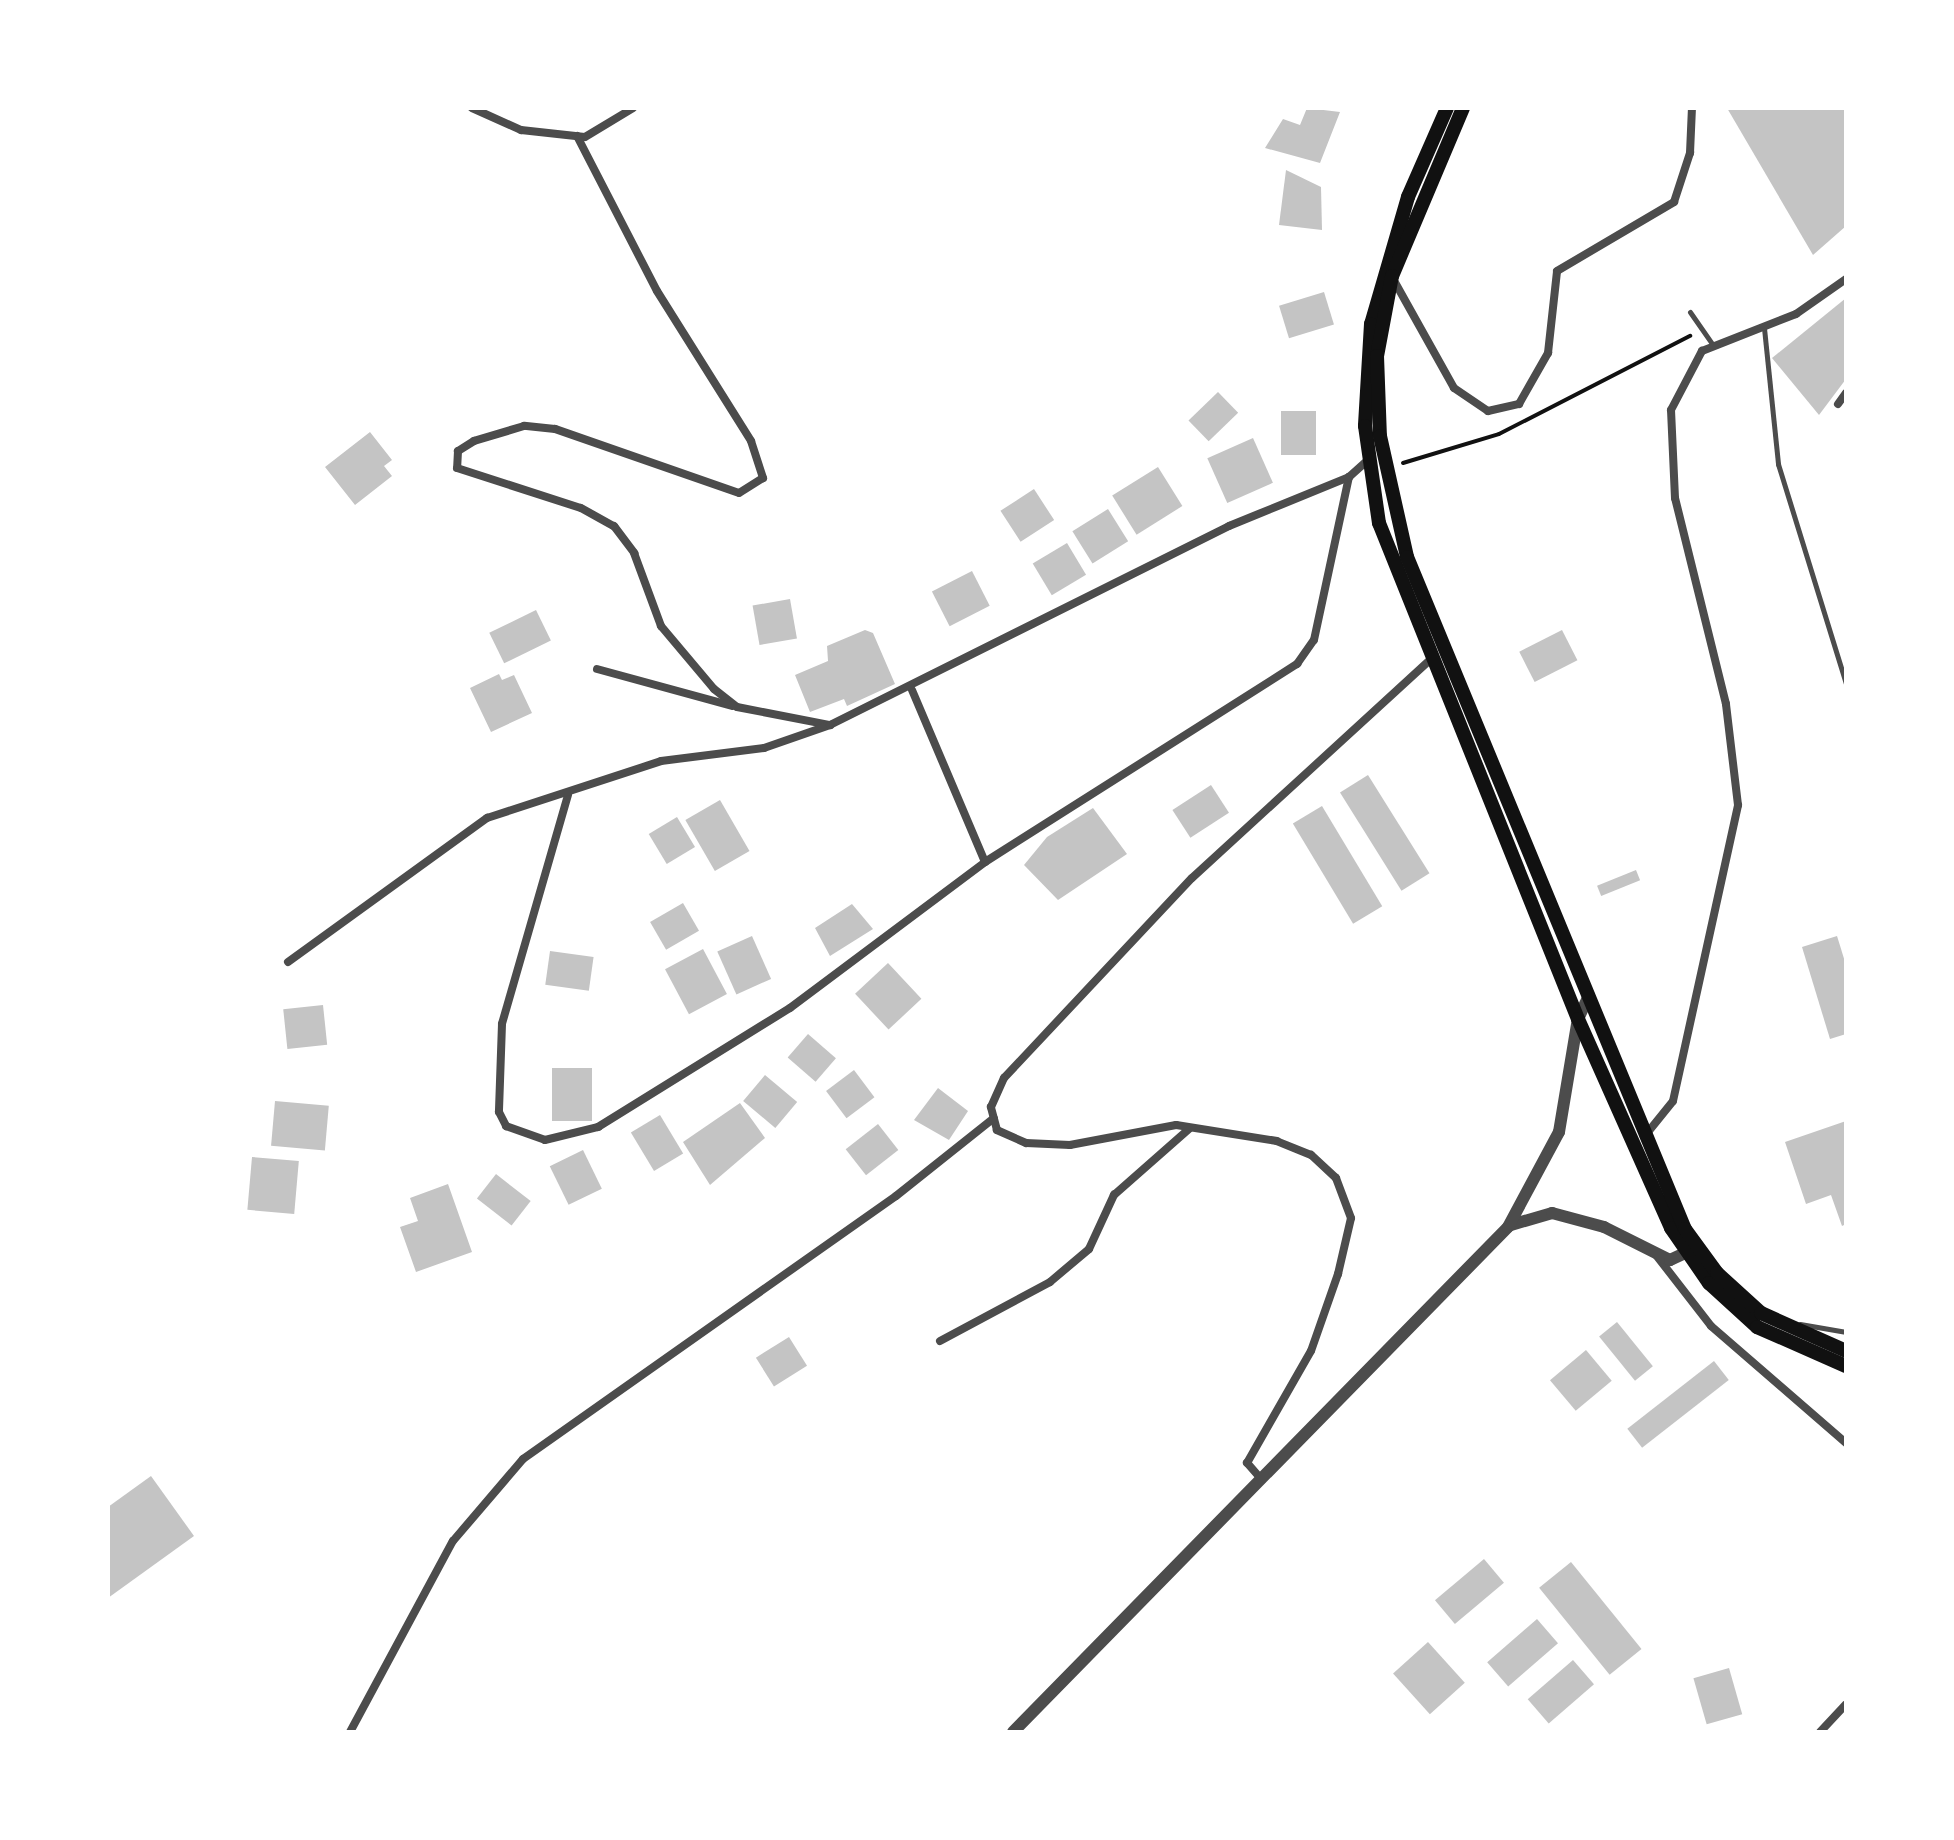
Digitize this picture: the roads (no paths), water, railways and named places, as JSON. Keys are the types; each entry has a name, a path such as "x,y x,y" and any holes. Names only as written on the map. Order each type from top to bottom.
{"main road":[{"path":"1447,108 1408,197 1371,324 1364,375 1367,461 1393,566 1578,1019 1691,1252 1757,1327 1846,1366"},
{"path":"1463,108 1392,276 1377,356 1380,436 1403,546 1589,995 1691,1252 1776,1323 1846,1351"}],"street":[{"path":"472,108 521,130 577,136 633,108"},
{"path":"1392,276 1454,388 1488,411 1519,404 1548,353 1557,271 1674,202 1690,153 1692,108"},
{"path":"577,136 657,291 751,441 763,478 739,493 570,433 524,426 474,441 454,459 465,475 581,508 614,526 634,553 661,626 737,707"},
{"path":"1644,1137 1673,1101 1737,817 1726,704 1682,539 1668,452 1678,387 1713,345 1764,328 1846,279"},
{"path":"1838,404 1846,393"},
{"path":"288,962 487,818 568,795 661,761 764,748 830,725 912,690 1229,526 1349,477 1367,461"},
{"path":"568,795 502,1024 499,1112 506,1126 545,1140 598,1127 790,1008 985,862 1297,664 1314,640 1349,477"},
{"path":"1264,1481 1247,1463 1311,1351 1351,1218 1336,1178 1311,1155 1277,1141 1190,1128 1070,1145 1026,1143 997,1130 991,1107 1004,1078 1182,889 1432,658"},
{"path":"597,669 675,696 830,725"},
{"path":"912,690 985,862"},
{"path":"1013,1732 1264,1481 1508,1227 1559,1132 1578,1019 1589,995"},
{"path":"350,1732 453,1541 523,1459 896,1196 994,1118"},
{"path":"940,1341 1050,1282 1079,1257 1114,1195 1190,1128"},
{"path":"1508,1227 1552,1213 1604,1227 1656,1255 1711,1326 1846,1443"},
{"path":"1656,1255 1691,1252"},
{"path":"1820,1732 1846,1704"}],"lane":[{"path":"1690,312 1713,345"},
{"path":"1764,328 1778,464 1846,684"},
{"path":"1776,1323 1846,1332"}]}
